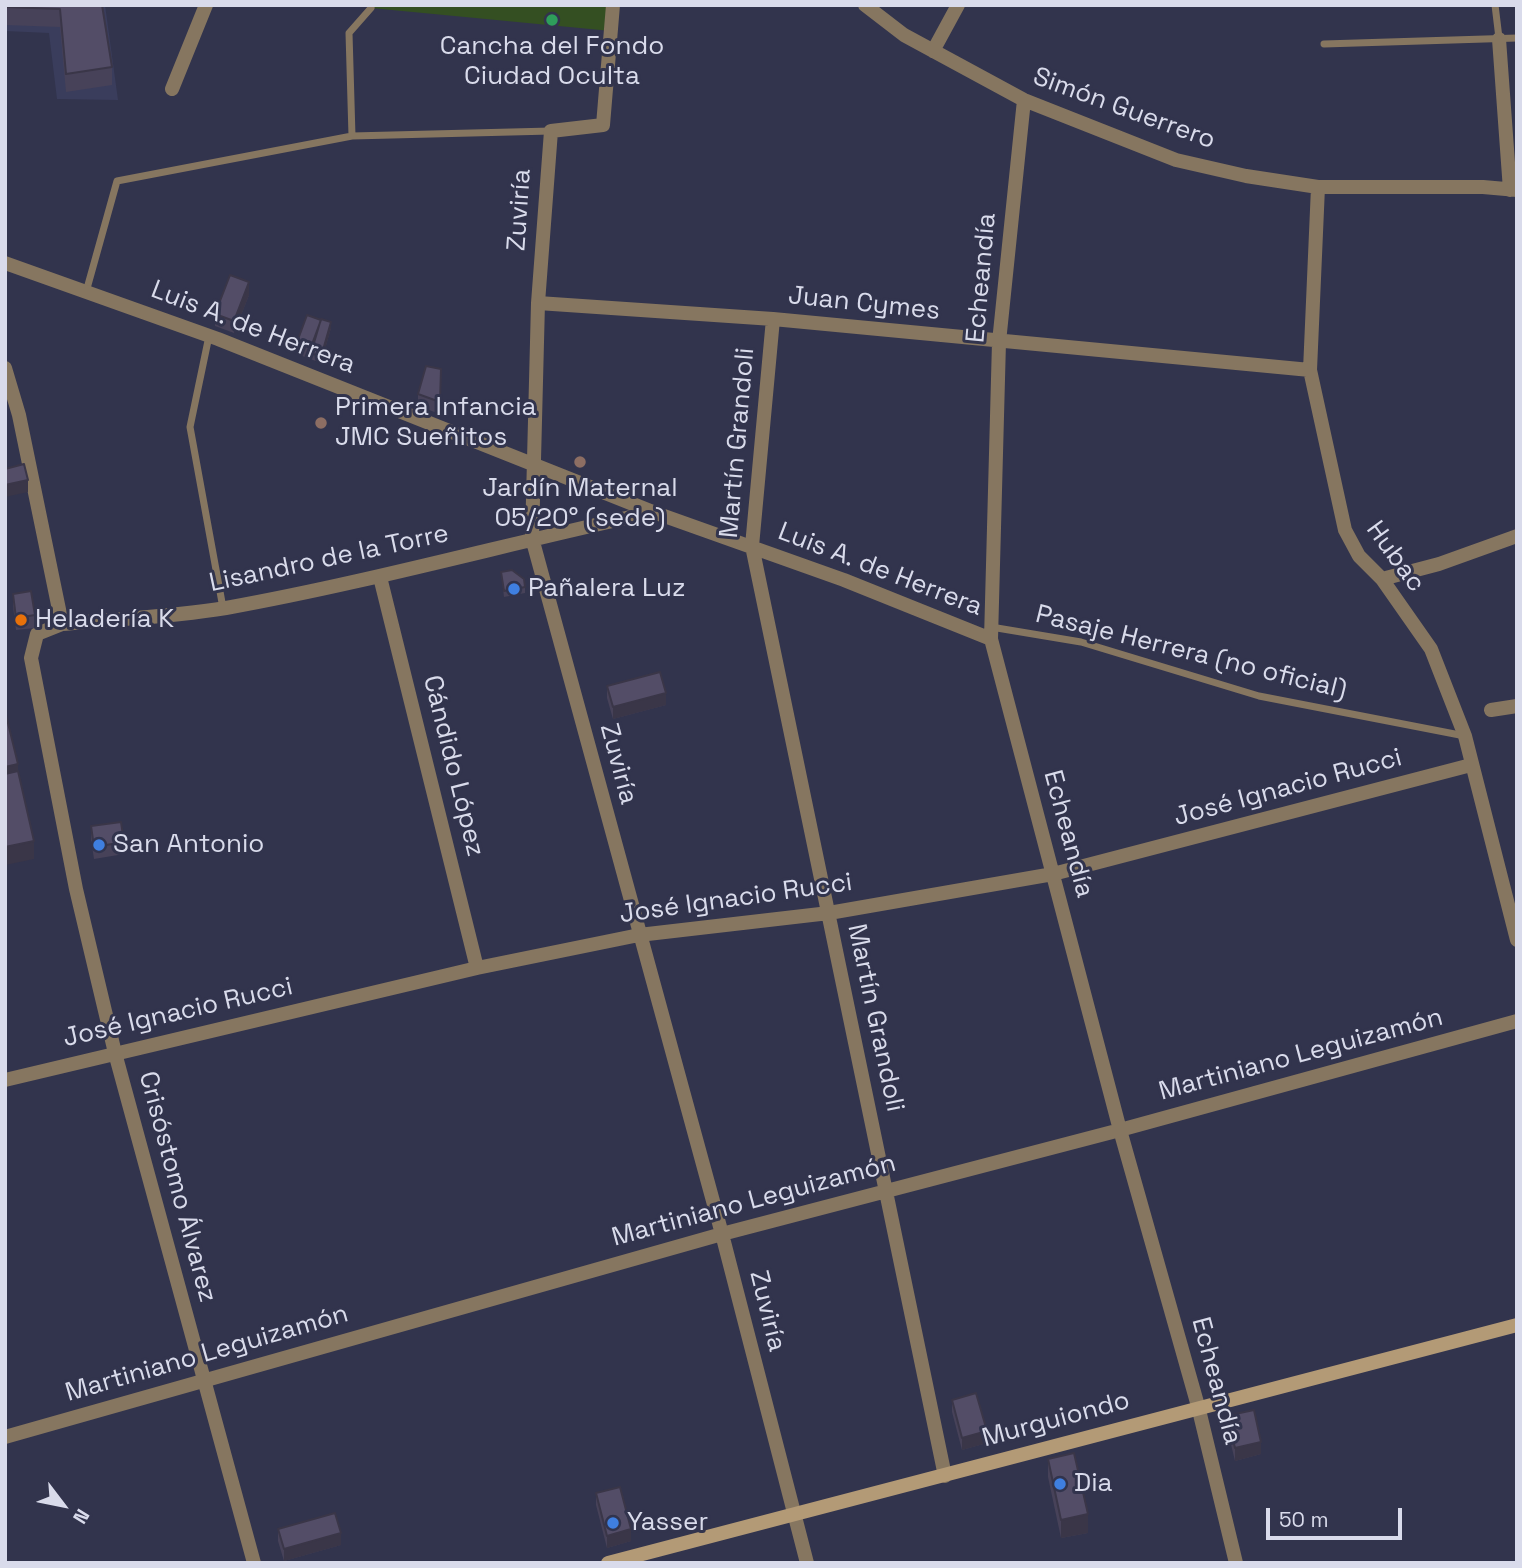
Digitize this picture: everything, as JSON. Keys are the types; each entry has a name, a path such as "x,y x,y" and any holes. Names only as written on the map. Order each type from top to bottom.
{"street":[{"path":"172,89 206,5"},
{"path":"551,131 603,125 614,5"},
{"name":"Simón Guerrero","path":"864,5 904,35 1024,100 1176,160 1246,176 1318,187 1483,187 1513,190"},
{"path":"933,51 958,5"},
{"path":"1499,39 1513,190"},
{"name":"Echeandía","path":"1024,100 999,342 990,633 1120,1130 1198,1406 1237,1563"},
{"name":"Zuviría","path":"551,131 538,303 532,538 722,1234 807,1563"},
{"name":"Hubac","path":"1318,187 1310,370 1345,530 1359,556 1382,579 1431,649 1465,736 1517,940"},
{"name":"Luis A. de Herrera","path":"5,263 209,335 534,462 653,512 990,633"},
{"name":"Juan Cymes","path":"538,303 773,319 1310,370"},
{"name":"Martín Grandoli","path":"773,319 752,546 945,1476"},
{"path":"5,368 19,415 62,624"},
{"name":"Lisandro de la Torre","path":"32,657 37,634 62,624 223,608 380,576 532,538 653,512"},
{"path":"1382,579 1439,564 1517,536"},
{"name":"Cándido López","path":"380,576 477,968"},
{"name":"Crisóstomo Álvarez","path":"32,657 76,889 115,1053 254,1563"},
{"path":"1491,710 1517,706"},
{"name":"José Ignacio Rucci","path":"5,1080 477,968 639,935 829,913 1053,874 1471,765"},
{"name":"Martiniano Leguizamón","path":"5,1437 722,1234 1120,1130 1517,1021"},
{"name":"Murguiondo","path":"608,1563 945,1476 1198,1406 1517,1325"}],"lane":[{"path":"1495,5 1499,39"},
{"path":"352,136 349,33 371,8"},
{"path":"1324,44 1517,38"},
{"path":"86,292 117,181 352,136 551,131"},
{"path":"209,335 190,427 223,608"},
{"name":"Pasaje Herrera (no oficial)","path":"990,633 1081,642 1149,660 1259,696 1465,736"}],"shaded area":[{"path":"5,5 105,5 118,100 57,99 49,33 5,31"}],"green space":[{"name":"Cancha del Fondo Ciudad Oculta","path":"371,5 613,5 611,31 371,8"}],"building":[{"path":"5,5 102,5 112,67 66,74 60,9"},
{"path":"230,275 249,282 234,321 215,314"},
{"path":"307,315 321,320 311,347 297,342"},
{"path":"321,319 331,322 321,357 311,353"},
{"path":"426,366 441,369 440,402 418,394"},
{"path":"24,464 28,480 5,485 5,469"},
{"path":"512,570 524,579 525,587 504,591 501,572"},
{"path":"31,591 35,615 16,618 13,594"},
{"path":"660,672 666,693 613,707 607,686"},
{"path":"5,711 18,764 5,767"},
{"path":"18,771 34,841 5,847 5,774"},
{"path":"121,822 124,842 94,847 91,826"},
{"path":"976,1393 987,1431 962,1438 952,1400"},
{"path":"1254,1410 1261,1442 1235,1448 1229,1423 1235,1414"},
{"path":"1074,1453 1088,1514 1061,1520 1048,1459"},
{"name":"Yasser","path":"620,1487 631,1529 607,1536 596,1493"},
{"path":"335,1513 341,1533 284,1549 278,1529"}],"place":[{"name":"Cancha del Fondo Ciudad Oculta","path":"552,20"},
{"name":"Primera Infancia JMC Sueñitos","path":"321,423"},
{"name":"Jardín Maternal 05/20° (sede)","path":"580,462"},
{"name":"Pañalera Luz","path":"514,589"},
{"name":"Heladería K","path":"21,620"},
{"name":"San Antonio","path":"99,845"},
{"name":"Dia","path":"1060,1484"},
{"name":"Yasser","path":"613,1523"}]}
